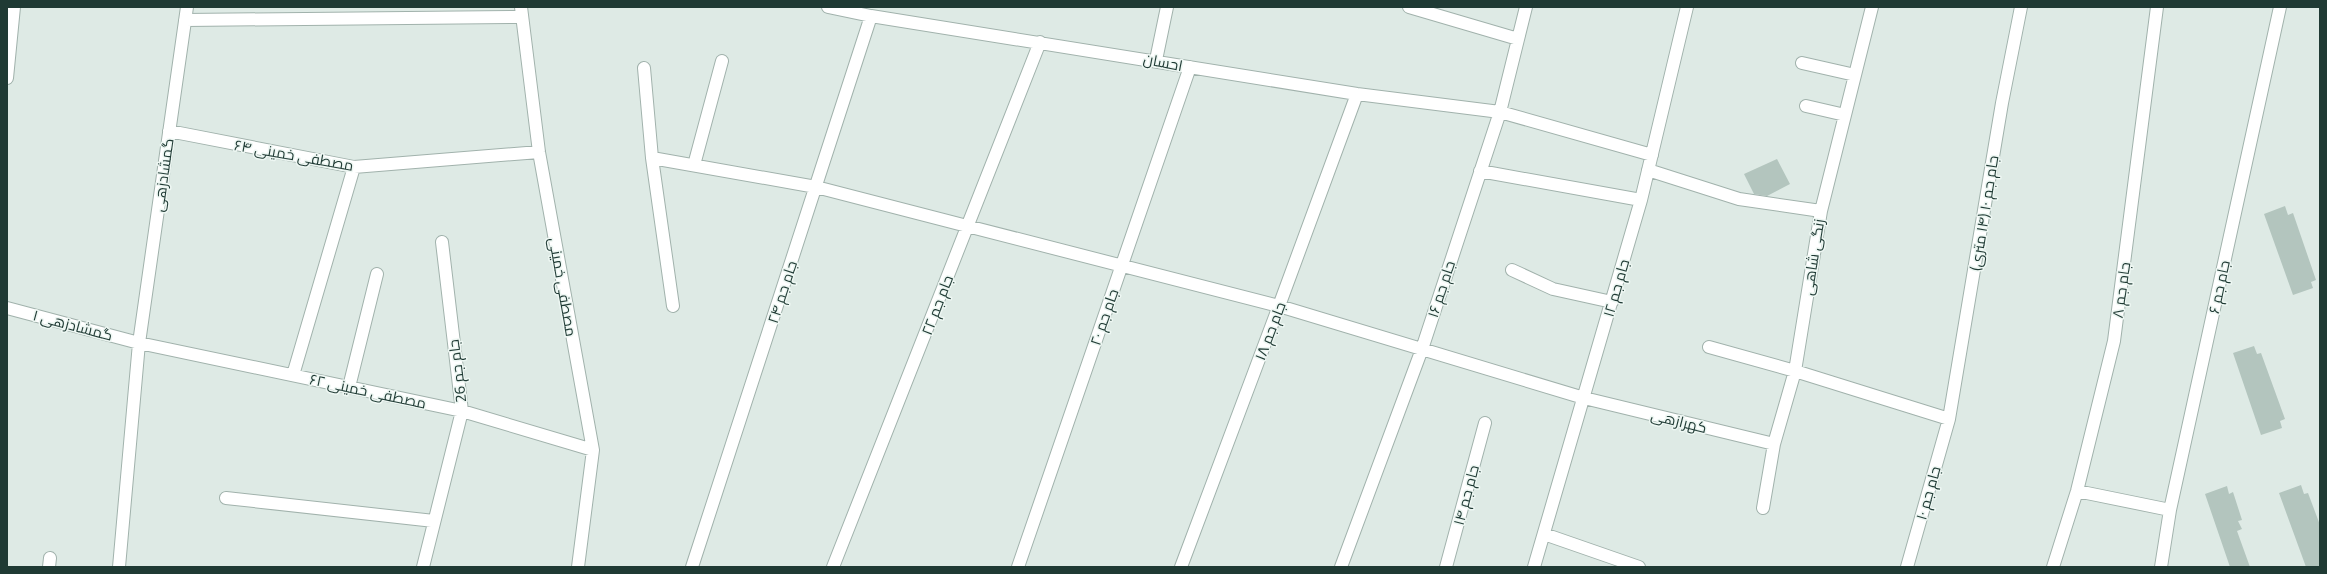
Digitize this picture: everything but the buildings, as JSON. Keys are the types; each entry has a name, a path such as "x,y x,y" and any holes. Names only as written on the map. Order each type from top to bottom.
{"street":[{"path":"7,78 14,7"},
{"name":"گمشادزهی","path":"120,567 139,343 187,7"},
{"name":"احسان","path":"828,7 871,16 1156,60 1190,67 1356,94 1500,112 1652,155"},
{"path":"1156,60 1167,7"},
{"path":"1409,7 1518,39"},
{"name":"جام جم ۱۶","path":"1341,567 1422,349 1500,112 1526,7"},
{"name":"جام جم ۱۲","path":"1534,567 1641,200 1687,7"},
{"name":"زنگی شاهی","path":"1762,508 1774,444 1795,371 1821,211 1872,7"},
{"name":"جام جم ۱۰ (۱۴ متری)","path":"1949,419 2002,103 2021,7"},
{"name":"جام جم ۸","path":"2053,567 2077,491 2114,341 2157,7"},
{"name":"جام جم ۶","path":"2161,567 2170,510 2280,7"},
{"path":"185,20 522,12"},
{"name":"مصطفی خمینی","path":"522,12 539,152 593,450 578,567"},
{"name":"جام جم ۲۴","path":"692,567 871,16"},
{"name":"جام جم ۲۲","path":"834,567 1040,42"},
{"path":"694,165 722,61"},
{"path":"1802,63 1855,75"},
{"name":"جام جم ۲۰","path":"1018,567 1190,67"},
{"path":"644,68 652,158 673,306"},
{"name":"جام جم ۱۸","path":"1180,567 1279,306 1356,94"},
{"path":"1806,106 1845,116"},
{"name":"مصطفی خمینی ۶۴","path":"169,131 354,167 539,152"},
{"name":"کهرازهی","path":"652,158 816,187 1279,306 1584,398 1774,444"},
{"path":"293,375 354,167"},
{"path":"1648,170 1739,199 1821,211"},
{"path":"1480,171 1641,200"},
{"name":"جام جم 26","path":"423,567 462,410 442,242"},
{"path":"1512,270 1553,289 1612,302"},
{"path":"349,387 377,274"},
{"name":"گمشادزهی ۱","path":"7,308 139,343"},
{"name":"مصطفی خمینی ۶۲","path":"139,343 462,410 593,450"},
{"path":"1709,348 1795,371 1949,419"},
{"name":"جام جم ۱۰","path":"1907,567 1949,419"},
{"name":"جام جم ۱۴","path":"1446,567 1485,423"},
{"path":"2077,491 2170,510"},
{"path":"226,498 434,521"},
{"path":"1544,534 1639,567"}]}
